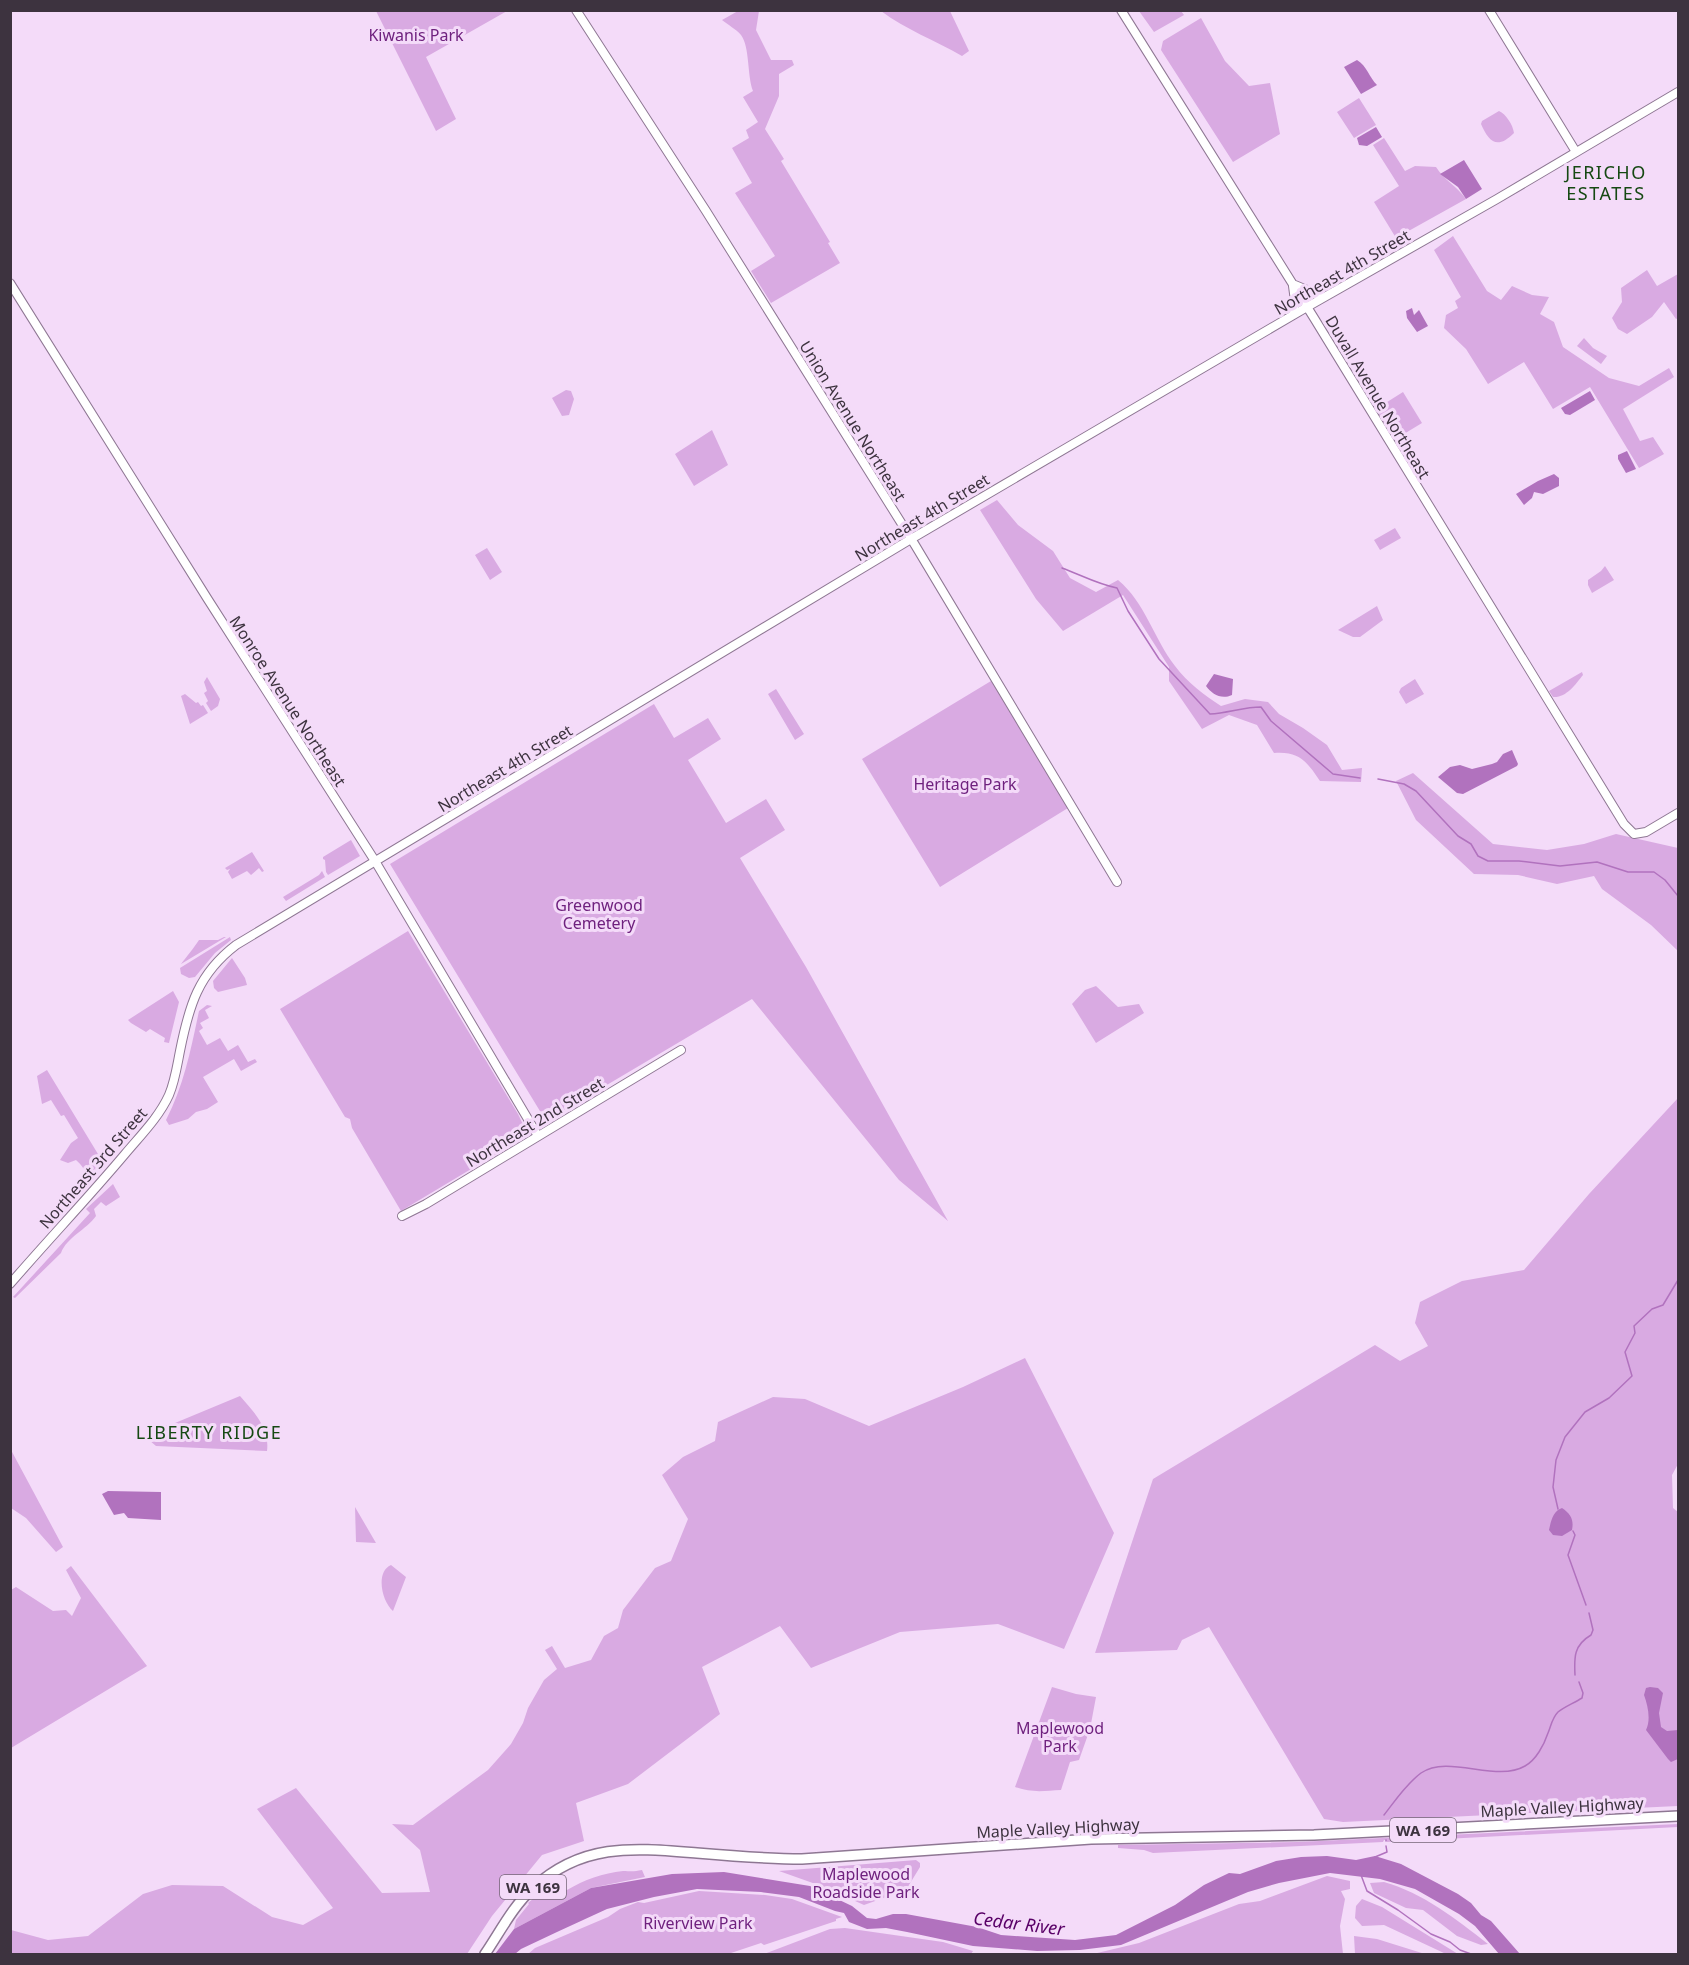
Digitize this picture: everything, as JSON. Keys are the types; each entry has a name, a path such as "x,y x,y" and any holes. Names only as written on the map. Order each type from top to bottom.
{"main road":[{"name":"Maple Valley Highway","path":"485,1954 522,1899 544,1878 577,1859 615,1849 645,1849 768,1859 802,1859 1091,1839 1314,1835 1678,1816"}],"street":[{"name":"Union Avenue Northeast","path":"576,10 706,211 911,538 1117,882"},
{"name":"Duvall Avenue Northeast","path":"1121,10 1307,307 1624,824 1634,834 1646,832 1678,813"},
{"path":"1489,10 1576,152"},
{"name":"Northeast 4th Street","path":"197,990 212,967 236,945 911,538 1678,92"},
{"name":"Monroe Avenue Northeast","path":"10,283 375,861 538,1136"},
{"path":"1293,315 1295,301 1293,285 1324,297"},
{"name":"Northeast 3rd Street","path":"10,1284 97,1188 157,1116 168,1096 174,1078 188,1013 197,990"},
{"name":"Northeast 2nd Street","path":"402,1216 681,1050"}],"green space":[{"name":"Kiwanis Park","path":"376,11 507,11 426,57 456,119 436,131"},
{"path":"738,11 759,11 756,30 771,60 792,60 794,65 779,74 779,96 765,129 784,159 781,161 830,242 828,243 840,263 771,303 751,271 775,256 735,193 752,183 732,148 749,138 746,130 758,122 743,97 753,91 744,40 739,33 722,20"},
{"path":"881,11 950,11 969,51 962,56 900,24"},
{"path":"1139,11 1181,11 1184,15 1154,32"},
{"path":"1201,18 1225,61 1249,86 1270,83 1280,134 1233,162 1161,50 1163,41"},
{"path":"1359,98 1376,125 1354,138 1337,112"},
{"path":"1499,111 1509,120 1514,133 1503,141 1494,142 1481,124 1482,121"},
{"path":"1384,138 1405,171 1415,166 1436,167 1466,199 1396,238 1374,202 1399,186 1373,145"},
{"path":"1453,236 1487,291 1501,300 1512,286 1532,295 1549,297 1540,314 1554,322 1563,347 1609,378 1639,386 1669,368 1674,377 1623,409 1640,441 1653,437 1664,454 1639,468 1590,387 1553,409 1524,362 1488,384 1466,349 1444,328 1446,315 1458,308 1455,301 1461,297 1434,250"},
{"path":"1647,270 1657,286 1678,274 1678,318 1676,319 1664,302 1652,317 1627,334 1618,329 1612,318 1622,302 1621,288"},
{"path":"1584,338 1593,348 1607,356 1601,364 1577,346"},
{"path":"566,390 571,391 574,399 569,415 562,416 552,398"},
{"path":"1403,392 1422,423 1394,440 1376,409"},
{"path":"712,430 728,465 694,486 675,454"},
{"path":"997,500 1018,525 1053,551 1070,578 1096,592 1118,580 1135,599 1175,666 1202,693 1221,706 1245,699 1268,702 1279,714 1327,745 1342,770 1362,768 1361,782 1320,781 1302,759 1290,754 1274,753 1257,725 1229,715 1202,729 1169,681 1169,667 1123,595 1063,631 1036,599 980,510"},
{"path":"1395,528 1401,538 1380,550 1374,540"},
{"path":"487,548 502,572 490,580 475,555"},
{"path":"1605,566 1614,580 1592,593 1588,580"},
{"path":"1377,606 1383,620 1360,637 1353,637 1338,630"},
{"path":"1582,672 1583,675 1570,690 1558,697 1553,697 1549,691"},
{"path":"207,677 220,699 218,706 211,711 204,693 207,691 204,682"},
{"path":"1415,679 1424,694 1406,704 1399,692 1401,688"},
{"name":"Heritage Park","path":"991,681 1068,808 940,887 862,759"},
{"path":"776,689 804,734 795,740 768,694"},
{"path":"185,694 196,703 203,705 208,713 190,724 181,696"},
{"name":"Greenwood Cemetery","path":"654,704 674,738 708,718 721,739 688,760 726,823 766,799 785,830 740,858 806,967 948,1221 899,1180 752,999 546,1121 390,864"},
{"path":"1413,773 1493,844 1547,850 1584,844 1616,834 1678,848 1678,951 1651,925 1602,889 1594,876 1557,884 1518,875 1474,874 1416,820 1396,781"},
{"path":"351,840 360,856 328,875 323,857"},
{"path":"252,852 264,871 262,872 259,868 251,875 247,871 232,879 228,872 230,869 225,868"},
{"path":"322,871 325,877 286,901 283,897 319,875"},
{"path":"408,931 518,1114 528,1135 401,1211 352,1128 350,1119 345,1117 280,1009"},
{"path":"226,937 181,964 199,940 218,940"},
{"path":"230,937 231,940 215,953 195,977 189,978 181,974 180,968"},
{"path":"232,958 247,985 218,992 214,988 213,981"},
{"path":"1096,986 1118,1007 1139,1004 1144,1013 1096,1043 1072,1004 1085,990"},
{"path":"173,991 179,1002 169,1043 164,1042 165,1038 150,1029 146,1032 128,1020"},
{"path":"207,1005 212,1006 205,1010 209,1018 200,1023 203,1028 199,1031 207,1045 220,1038 228,1051 238,1045 248,1062 255,1059 257,1062 241,1071 234,1059 203,1077 218,1102 207,1109 196,1112 188,1119 169,1125 166,1120 182,1080 199,1011"},
{"path":"47,1070 101,1159 101,1164 90,1176 76,1160 68,1163 60,1160 71,1143 78,1138 64,1115 61,1116 51,1100 42,1104 37,1076"},
{"path":"1678,1098 1678,1464 1672,1475 1673,1508 1678,1512 1678,1806 1343,1822 1324,1819 1209,1627 1182,1640 1177,1650 1095,1653 1153,1479 1375,1345 1400,1361 1428,1346 1415,1323 1420,1302 1462,1281 1524,1270 1589,1194"},
{"path":"113,1184 120,1197 106,1206 101,1202 94,1209 96,1216 92,1221 68,1242 61,1253 15,1298 13,1297 90,1213 86,1209"},
{"path":"1025,1358 1114,1533 1064,1649 998,1624 900,1632 811,1668 780,1626 702,1667 720,1714 628,1784 576,1803 584,1841 542,1855 492,1916 467,1954 11,1954 11,1930 48,1940 88,1936 143,1894 172,1885 223,1886 272,1917 303,1925 333,1908 257,1809 296,1788 382,1893 430,1892 420,1850 392,1824 413,1825 488,1770 511,1744 544,1680 557,1669 545,1650 552,1646 565,1668 591,1660 604,1636 618,1628 623,1610 655,1568 671,1561 688,1519 662,1475 683,1457 715,1441 718,1422 773,1397 805,1399 869,1426 963,1387"},
{"path":"240,1396 263,1428 267,1451 156,1446 149,1440 152,1429 175,1423"},
{"path":"11,1450 63,1547 56,1552 26,1518 11,1508"},
{"path":"355,1507 376,1543 356,1542"},
{"path":"391,1565 406,1577 393,1611 386,1601 382,1587 383,1574"},
{"path":"71,1566 147,1666 11,1748 11,1590 16,1587 53,1611 66,1610 72,1616 81,1598 66,1570"},
{"name":"Maplewood Park","path":"1052,1687 1096,1697 1090,1729 1079,1760 1070,1762 1061,1790 1032,1791 1015,1787"},
{"path":"1678,1824 1678,1827 1153,1853 1118,1848 1118,1845 1298,1842"},
{"name":"Maplewood Roadside Park","path":"916,1860 920,1863 920,1867 906,1890 864,1905 824,1887 779,1871"},
{"path":"642,1870 645,1877 591,1888 514,1929 516,1920 528,1903 558,1878 562,1887 567,1890 601,1875"},
{"path":"1327,1876 1350,1881 1350,1889 1341,1891 1345,1899 1340,1926 1343,1954 1093,1954 1139,1943 1239,1904 1260,1901"},
{"path":"1384,1882 1426,1900 1488,1944 1481,1945 1457,1936 1423,1910 1406,1908 1374,1893 1370,1883"},
{"name":"Riverview Park","path":"699,1891 792,1899 842,1917 764,1945 761,1943 728,1954 528,1954 535,1948 638,1902 644,1903"},
{"path":"1362,1899 1382,1907 1458,1954 1446,1954 1384,1925 1362,1926 1355,1918 1356,1906"},
{"path":"845,1928 943,1942 973,1951 971,1954 764,1954 830,1929"},
{"path":"1354,1936 1377,1939 1425,1954 1355,1954"}],"shaded area":[{"path":"1357,60 1377,85 1361,94 1344,67"},
{"path":"1376,127 1382,137 1367,146 1359,145 1357,138"},
{"path":"1464,160 1482,189 1466,199 1458,187 1440,174"},
{"path":"1412,308 1414,315 1419,310 1428,326 1417,332 1407,318 1406,311"},
{"path":"1590,391 1595,400 1570,415 1565,414 1561,408"},
{"path":"1627,451 1636,469 1626,473 1618,455"},
{"path":"1554,474 1559,478 1559,486 1543,494 1534,492 1532,498 1524,505 1516,494"},
{"path":"1214,674 1233,679 1232,695 1221,696 1208,689 1206,686"},
{"path":"1512,750 1517,766 1463,794 1457,793 1438,777 1450,767 1460,765 1472,769 1492,764 1497,762 1503,754"},
{"path":"108,1491 161,1492 161,1520 128,1518 124,1513 114,1515 102,1494"},
{"path":"1562,1508 1571,1518 1572,1530 1562,1536 1553,1535 1549,1530 1554,1514"},
{"path":"1646,1688 1658,1688 1663,1693 1659,1713 1661,1727 1667,1731 1678,1730 1678,1759 1671,1762 1646,1730 1648,1713 1644,1695"},
{"name":"Cedar River","path":"1327,1856 1356,1860 1375,1856 1401,1864 1471,1903 1481,1915 1491,1921 1520,1954 1499,1954 1475,1926 1459,1914 1415,1889 1380,1879 1330,1873 1248,1892 1121,1945 1080,1950 1037,1951 973,1946 886,1928 867,1929 849,1922 844,1913 799,1897 761,1892 697,1889 607,1909 521,1949 515,1954 495,1954 514,1929 591,1888 672,1874 724,1872 810,1886 852,1906 867,1918 876,1919 893,1914 906,1914 977,1927 1001,1935 1075,1940 1116,1935 1175,1905 1204,1885 1229,1873 1240,1874 1276,1861"}],"waterway":[{"path":"1062,568 1117,588 1128,611 1159,659 1210,714 1261,707 1271,721 1333,774 1360,778"},
{"path":"1378,779 1404,784 1416,791 1458,836 1471,844 1478,856 1488,861 1519,861 1560,866 1597,862 1628,872 1654,872 1665,880 1678,896"},
{"path":"1558,1509 1553,1487 1556,1460 1565,1437 1585,1412 1609,1398 1632,1376 1625,1352 1635,1333 1634,1326 1652,1309 1663,1305 1678,1280"},
{"path":"1573,1531 1575,1535 1568,1555 1586,1605"},
{"path":"1575,1675 1576,1652 1593,1630 1589,1613"},
{"path":"1384,1815 1410,1782 1432,1768 1445,1766 1500,1772 1525,1766 1542,1747 1556,1714 1582,1698 1583,1693 1579,1682"},
{"path":"1375,1857 1387,1852 1386,1846"},
{"path":"1361,1875 1367,1891 1431,1934 1471,1954"}],"district":[{"name":"JERICHO ESTATES","path":"1606,182"},
{"name":"LIBERTY RIDGE","path":"209,1432"}]}
